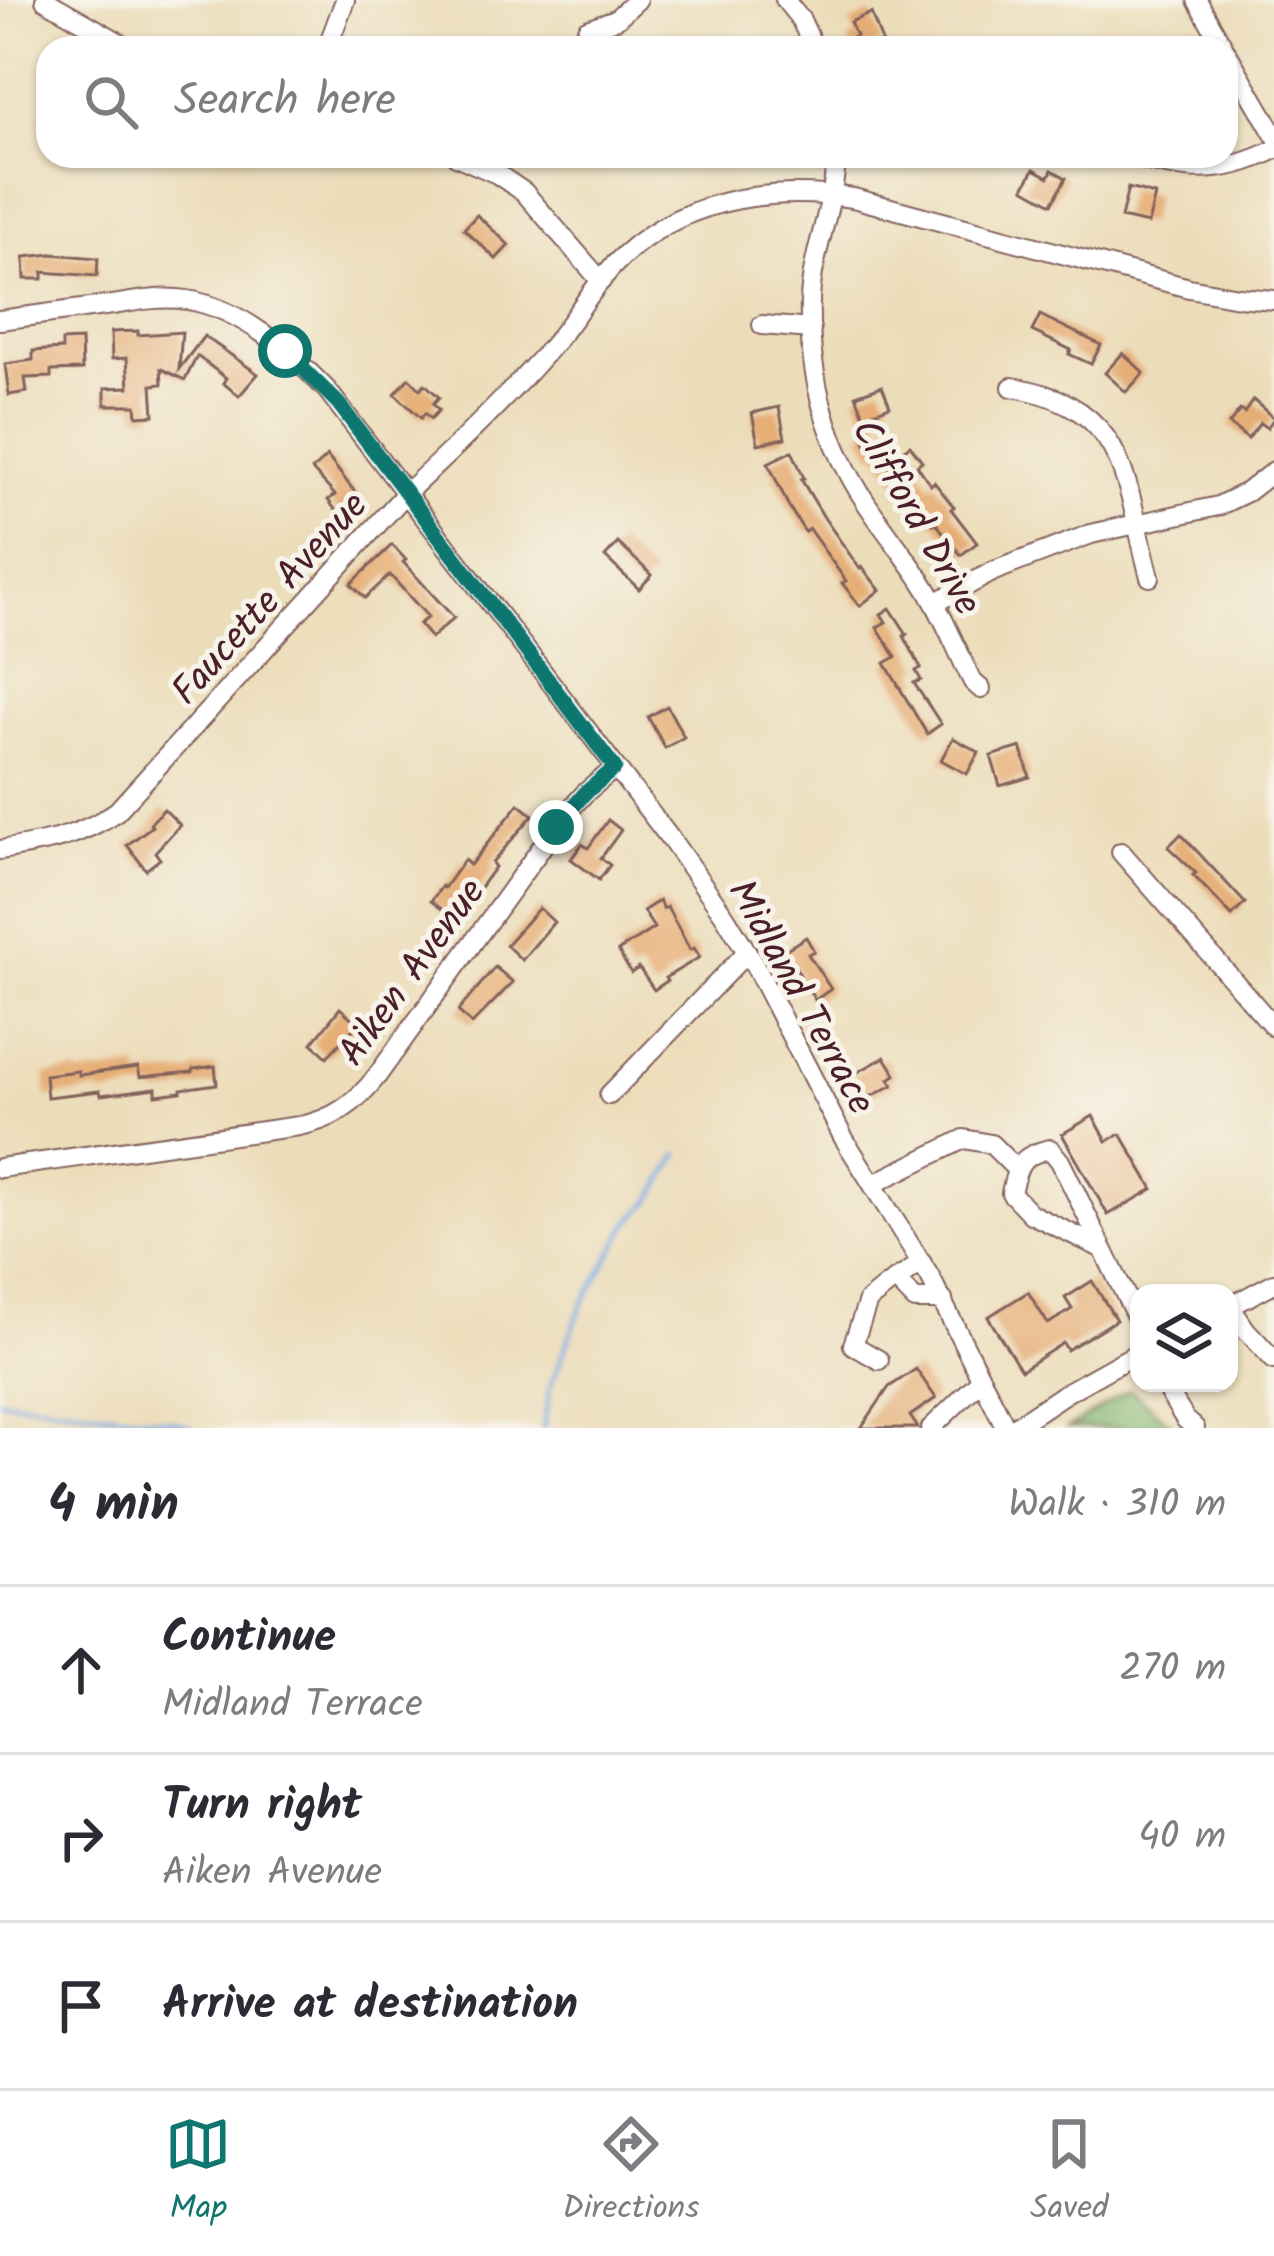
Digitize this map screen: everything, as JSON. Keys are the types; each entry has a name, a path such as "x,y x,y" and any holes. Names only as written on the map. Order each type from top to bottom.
{"street":[{"path":"45,0 108,36"},
{"path":"332,36 345,0"},
{"path":"587,29 616,19 637,0"},
{"path":"785,0 808,36"},
{"path":"1197,0 1217,36"},
{"path":"1238,72 1274,134"},
{"path":"1238,164 1274,150"},
{"path":"483,168 524,192 601,281 644,239 683,217 774,193 832,195 1189,288 1274,300"},
{"name":"Clifford Drive","path":"835,168 812,281 811,329 818,393 830,436 867,504 935,603 981,689"},
{"path":"1181,168 1214,168"},
{"name":"Faucette Avenue","path":"0,850 59,840 117,812 407,492 524,377 601,281"},
{"name":"Midland Terrace","path":"0,320 161,298 189,300 245,323 285,351 338,403 694,871 747,952 836,1124 922,1263 1010,1428"},
{"path":"762,325 811,329"},
{"path":"1012,387 1064,400 1105,433 1119,460 1150,578"},
{"path":"935,603 1032,554 1112,527 1218,506 1247,493 1274,471"},
{"name":"Aiken Avenue","path":"0,1168 299,1126 344,1109 377,1076 565,815 615,768"},
{"path":"1121,852 1274,1027"},
{"path":"609,1095 747,952"},
{"path":"873,1184 964,1139 991,1144 1016,1168"},
{"path":"1103,1249 1031,1214 1011,1193 1016,1168 1032,1153 1050,1149 1060,1161 1130,1304"},
{"path":"879,1360 853,1346 868,1301 922,1263"},
{"path":"896,1280 915,1300 943,1300"},
{"path":"1238,1303 1274,1283"},
{"path":"1238,1318 1274,1360"},
{"path":"1010,1428 1130,1358"},
{"path":"931,1428 981,1380"},
{"path":"1168,1392 1195,1428"}],"green space":[{"path":"1130,1389 1176,1428 1068,1428"}],"building":[{"path":"871,13 880,36 856,36 850,22"},
{"path":"1034,169 1049,177 1052,170 1066,178 1052,204 1024,188"},
{"path":"1128,188 1155,195 1148,224 1121,218"},
{"path":"477,215 509,245 496,259 464,229"},
{"path":"24,257 98,258 97,276 43,272 43,279 25,279"},
{"path":"1040,315 1101,345 1091,364 1032,331"},
{"path":"138,331 138,335 182,332 179,369 204,336 258,374 239,396 223,383 226,378 197,356 185,380 161,369 162,384 152,385 154,415 137,416 136,405 105,405 105,388 129,387 127,358 112,359 111,332"},
{"path":"81,340 82,370 25,378 27,392 9,395 5,364 33,360 33,351 62,349 62,341"},
{"path":"1123,353 1144,373 1126,392 1105,373"},
{"path":"409,378 439,397 433,404 439,410 431,419 425,413 421,418 395,394"},
{"path":"882,386 890,406 874,412 896,455 910,445 922,461 917,465 954,507 951,509 977,543 961,555 877,452 872,454 861,433 869,429 856,395"},
{"path":"1253,400 1274,418 1267,428 1260,423 1248,439 1229,424"},
{"path":"779,407 785,438 758,444 752,413"},
{"path":"792,451 801,479 825,519 880,590 860,606 809,529 805,532 768,463"},
{"path":"327,456 361,500 340,516 328,500 335,495 312,470"},
{"path":"618,543 652,575 639,589 605,557"},
{"path":"392,545 454,618 431,638 419,624 428,617 390,575 365,598 351,584"},
{"path":"890,608 921,668 916,671 921,680 914,683 941,724 927,734 885,663 896,657 877,627 886,622 881,614"},
{"path":"667,706 684,737 665,748 648,717"},
{"path":"953,738 979,752 967,774 941,760"},
{"path":"1021,747 1030,777 1000,786 991,756"},
{"path":"519,804 533,815 492,863 495,867 456,920 431,901 464,860 470,865"},
{"path":"164,809 180,825 155,852 160,859 146,870 127,845 152,826"},
{"path":"608,820 621,830 601,858 610,865 599,880 571,859 582,844 588,848"},
{"path":"1181,834 1245,903 1232,916 1168,847"},
{"path":"659,901 690,950 694,948 700,957 654,990 639,968 631,973 618,951 654,928 643,911"},
{"path":"539,908 554,922 522,960 506,945"},
{"path":"806,937 814,951 808,954 831,989 815,1000 785,950"},
{"path":"495,967 513,982 472,1024 458,1011"},
{"path":"340,1008 358,1024 327,1057 312,1043"},
{"path":"885,1057 896,1075 889,1079 893,1085 866,1099 851,1076"},
{"path":"215,1066 217,1084 181,1092 156,1095 156,1088 47,1097 45,1075 138,1067 140,1077"},
{"path":"1093,1116 1107,1141 1121,1134 1153,1189 1108,1215 1062,1134"},
{"path":"1092,1281 1116,1320 1067,1350 1063,1343 1021,1370 988,1317 1028,1292 1048,1324 1072,1309 1065,1298"},
{"path":"916,1369 936,1398 910,1416 918,1428 861,1428 889,1387"}],"waterway":[{"path":"543,1428 550,1387 582,1305 629,1223 651,1201 679,1154"},
{"path":"0,1400 173,1421 192,1428"}],"route":[{"path":"285,351 338,403 615,768 556,827"}]}
